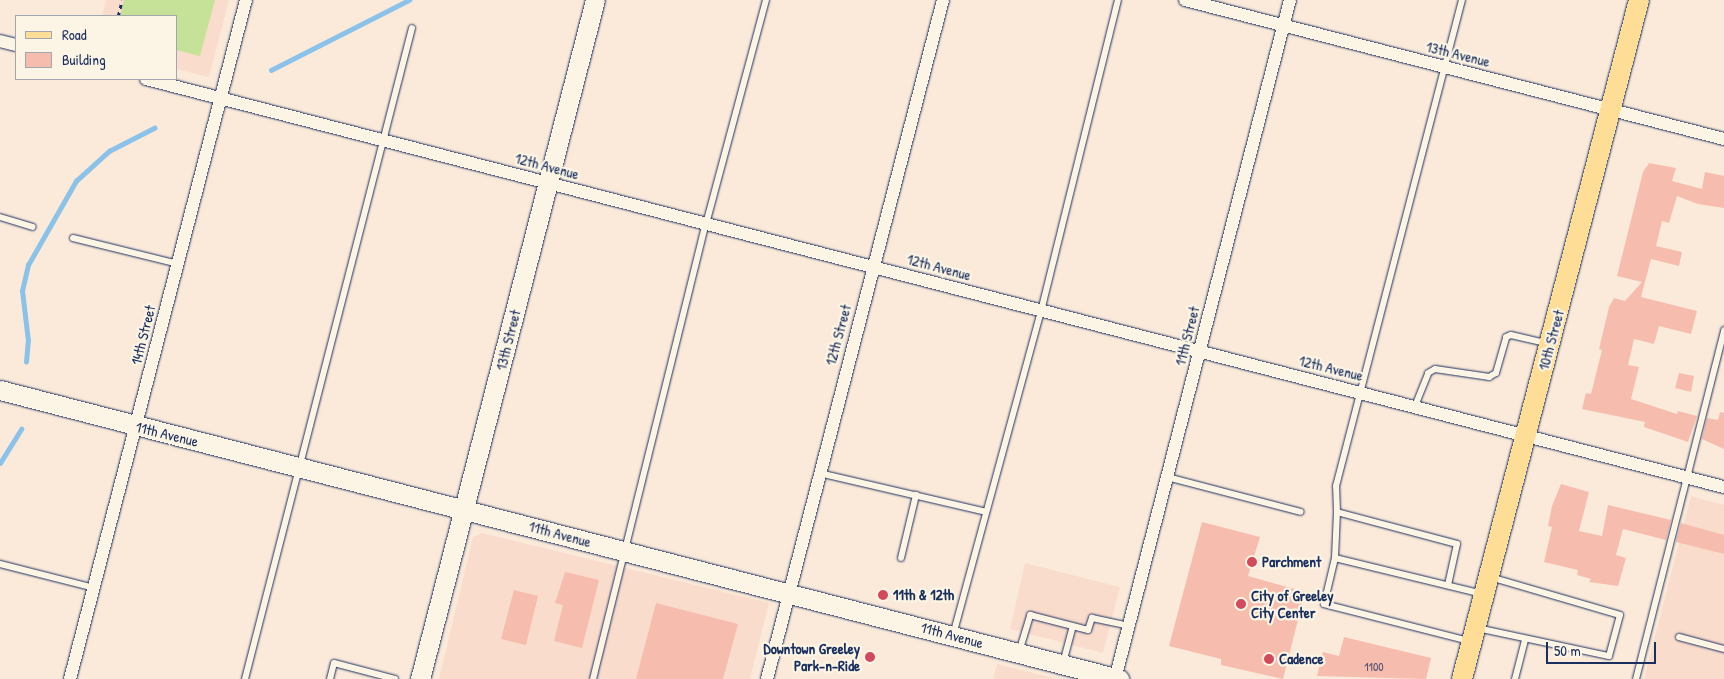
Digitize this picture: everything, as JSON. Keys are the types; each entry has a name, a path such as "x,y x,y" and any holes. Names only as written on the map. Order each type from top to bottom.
{"main road":[{"name":"13th Street","path":"420,679 595,0"},
{"name":"10th Street","path":"1462,679 1639,0"},
{"name":"11th Avenue","path":"0,390 1116,679"}],"street":[{"name":"14th Street","path":"70,679 246,0"},
{"name":"12th Street","path":"767,679 942,0"},
{"name":"13th Avenue","path":"1185,0 1724,139"},
{"name":"11th Street","path":"1116,679 1290,0"},
{"path":"0,41 15,45"},
{"name":"12th Avenue","path":"150,80 1724,487"}],"lane":[{"path":"593,679 627,551 706,224 766,0"},
{"path":"953,636 1041,311 1118,0"},
{"path":"1335,558 1448,584 1487,585 1620,615 1609,656 1525,640 1474,635 1324,604 1335,558 1336,486 1462,0"},
{"path":"244,679 297,466 412,28"},
{"path":"0,217 33,227"},
{"path":"73,238 178,264"},
{"path":"1636,679 1689,478 1724,330"},
{"path":"1415,406 1428,373 1435,369 1489,377 1496,373 1506,337 1511,334 1550,343"},
{"path":"819,473 986,512"},
{"path":"1167,477 1302,512"},
{"path":"901,558 916,495"},
{"path":"1337,512 1457,544 1448,584"},
{"path":"0,564 94,588"},
{"path":"1019,653 1030,615 1088,630 1092,618 1129,626"},
{"path":"1063,664 1073,626"},
{"path":"1679,637 1724,650"},
{"path":"1515,679 1525,640"},
{"path":"330,679 334,663 396,679"}],"path":[{"path":"118,15 122,0"}],"shaded area":[{"path":"106,0 229,0 209,77 178,69 178,15 102,15"},
{"path":"1691,496 1724,505 1724,679 1644,679"},
{"path":"482,533 769,603 750,679 439,679 473,537"},
{"path":"1025,563 1120,587 1103,653 1010,629"},
{"path":"997,664 1057,679 993,679"}],"green space":[{"path":"124,0 215,0 200,56 178,50 178,15 120,15"}],"building":[{"path":"1649,163 1676,168 1672,181 1702,189 1705,172 1724,176 1724,208 1698,204 1677,196 1669,223 1662,221 1656,246 1682,252 1679,266 1651,259 1641,297 1697,311 1691,334 1659,326 1654,344 1634,339 1628,365 1639,367 1631,399 1677,414 1678,411 1697,416 1688,442 1644,427 1645,422 1582,409 1586,393 1591,394 1602,350 1599,349 1609,307 1614,298 1625,301 1642,282 1617,276 1643,172"},
{"path":"1679,373 1694,376 1691,392 1675,388"},
{"path":"1720,412 1724,413 1724,449 1702,439 1707,418 1718,420"},
{"path":"1561,484 1589,492 1579,531 1602,536 1608,505 1671,520 1666,540 1623,529 1616,555 1626,558 1618,586 1589,582 1591,579 1577,575 1578,570 1544,562 1552,527 1548,526 1552,506"},
{"name":"City of Greeley City Center","path":"1202,522 1260,537 1248,576 1305,592 1283,679 1221,665 1221,659 1169,646"},
{"path":"1681,523 1724,535 1724,554 1676,542"},
{"path":"565,572 599,580 582,648 554,641 563,605 555,603"},
{"path":"514,590 538,596 526,645 501,639"},
{"path":"656,603 738,624 723,679 636,679"},
{"path":"1344,637 1431,658 1426,679 1317,676 1323,652 1339,656"}],"waterway":[{"path":"271,70 409,0"},
{"path":"26,362 28,341 22,291 28,265 76,181 109,151 154,128"},
{"path":"0,463 21,429"}],"place":[{"name":"Parchment","path":"1252,562"},
{"name":"11th & 12th","path":"883,595"},
{"name":"City of Greeley City Center","path":"1241,604"},
{"name":"Downtown Greeley Park-n-Ride","path":"870,657"},
{"name":"Cadence","path":"1269,659"}]}
